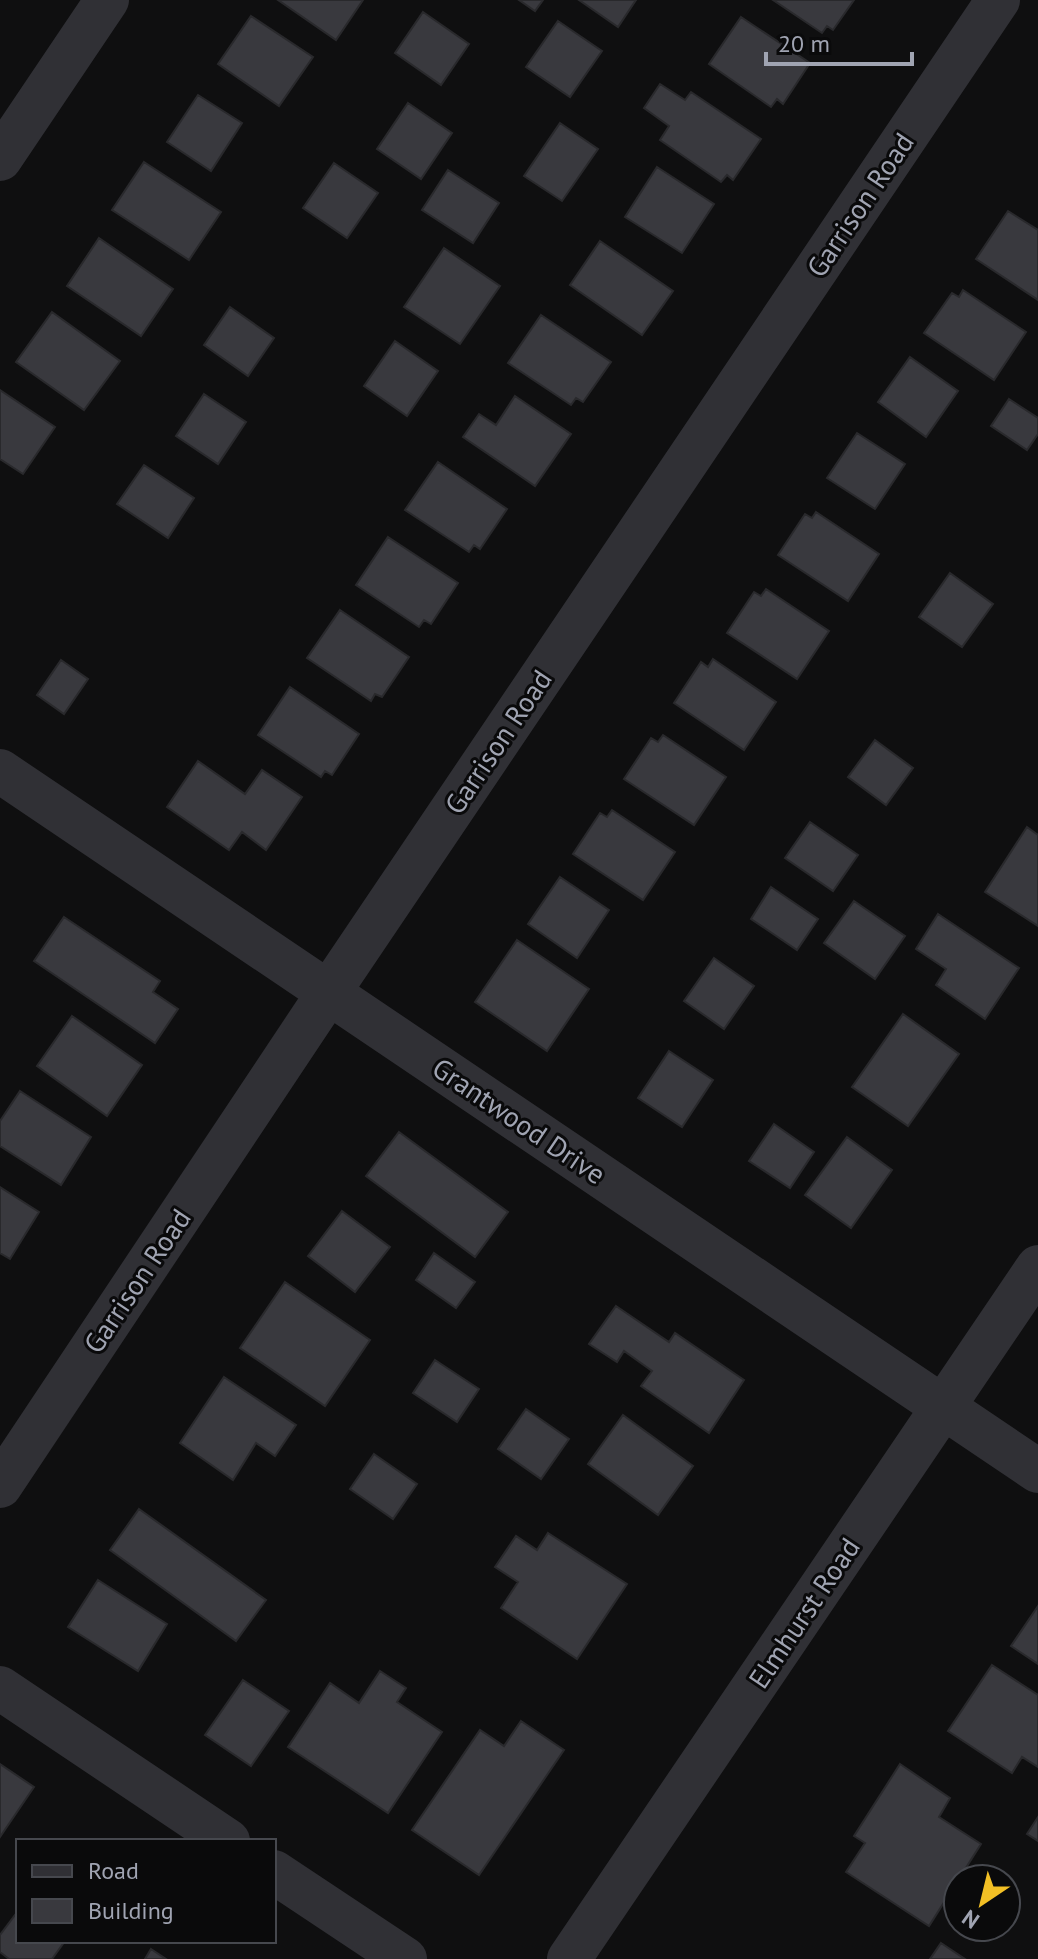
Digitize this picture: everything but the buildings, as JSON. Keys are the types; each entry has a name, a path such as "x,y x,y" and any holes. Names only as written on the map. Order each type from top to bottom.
{"street":[{"path":"0,159 107,0"},
{"name":"Garrison Road","path":"0,1486 998,0"},
{"name":"Grantwood Drive","path":"0,771 1038,1471"},
{"name":"Elmhurst Road","path":"569,1959 1038,1267"},
{"path":"0,1688 225,1839"},
{"path":"276,1873 405,1959"}]}
